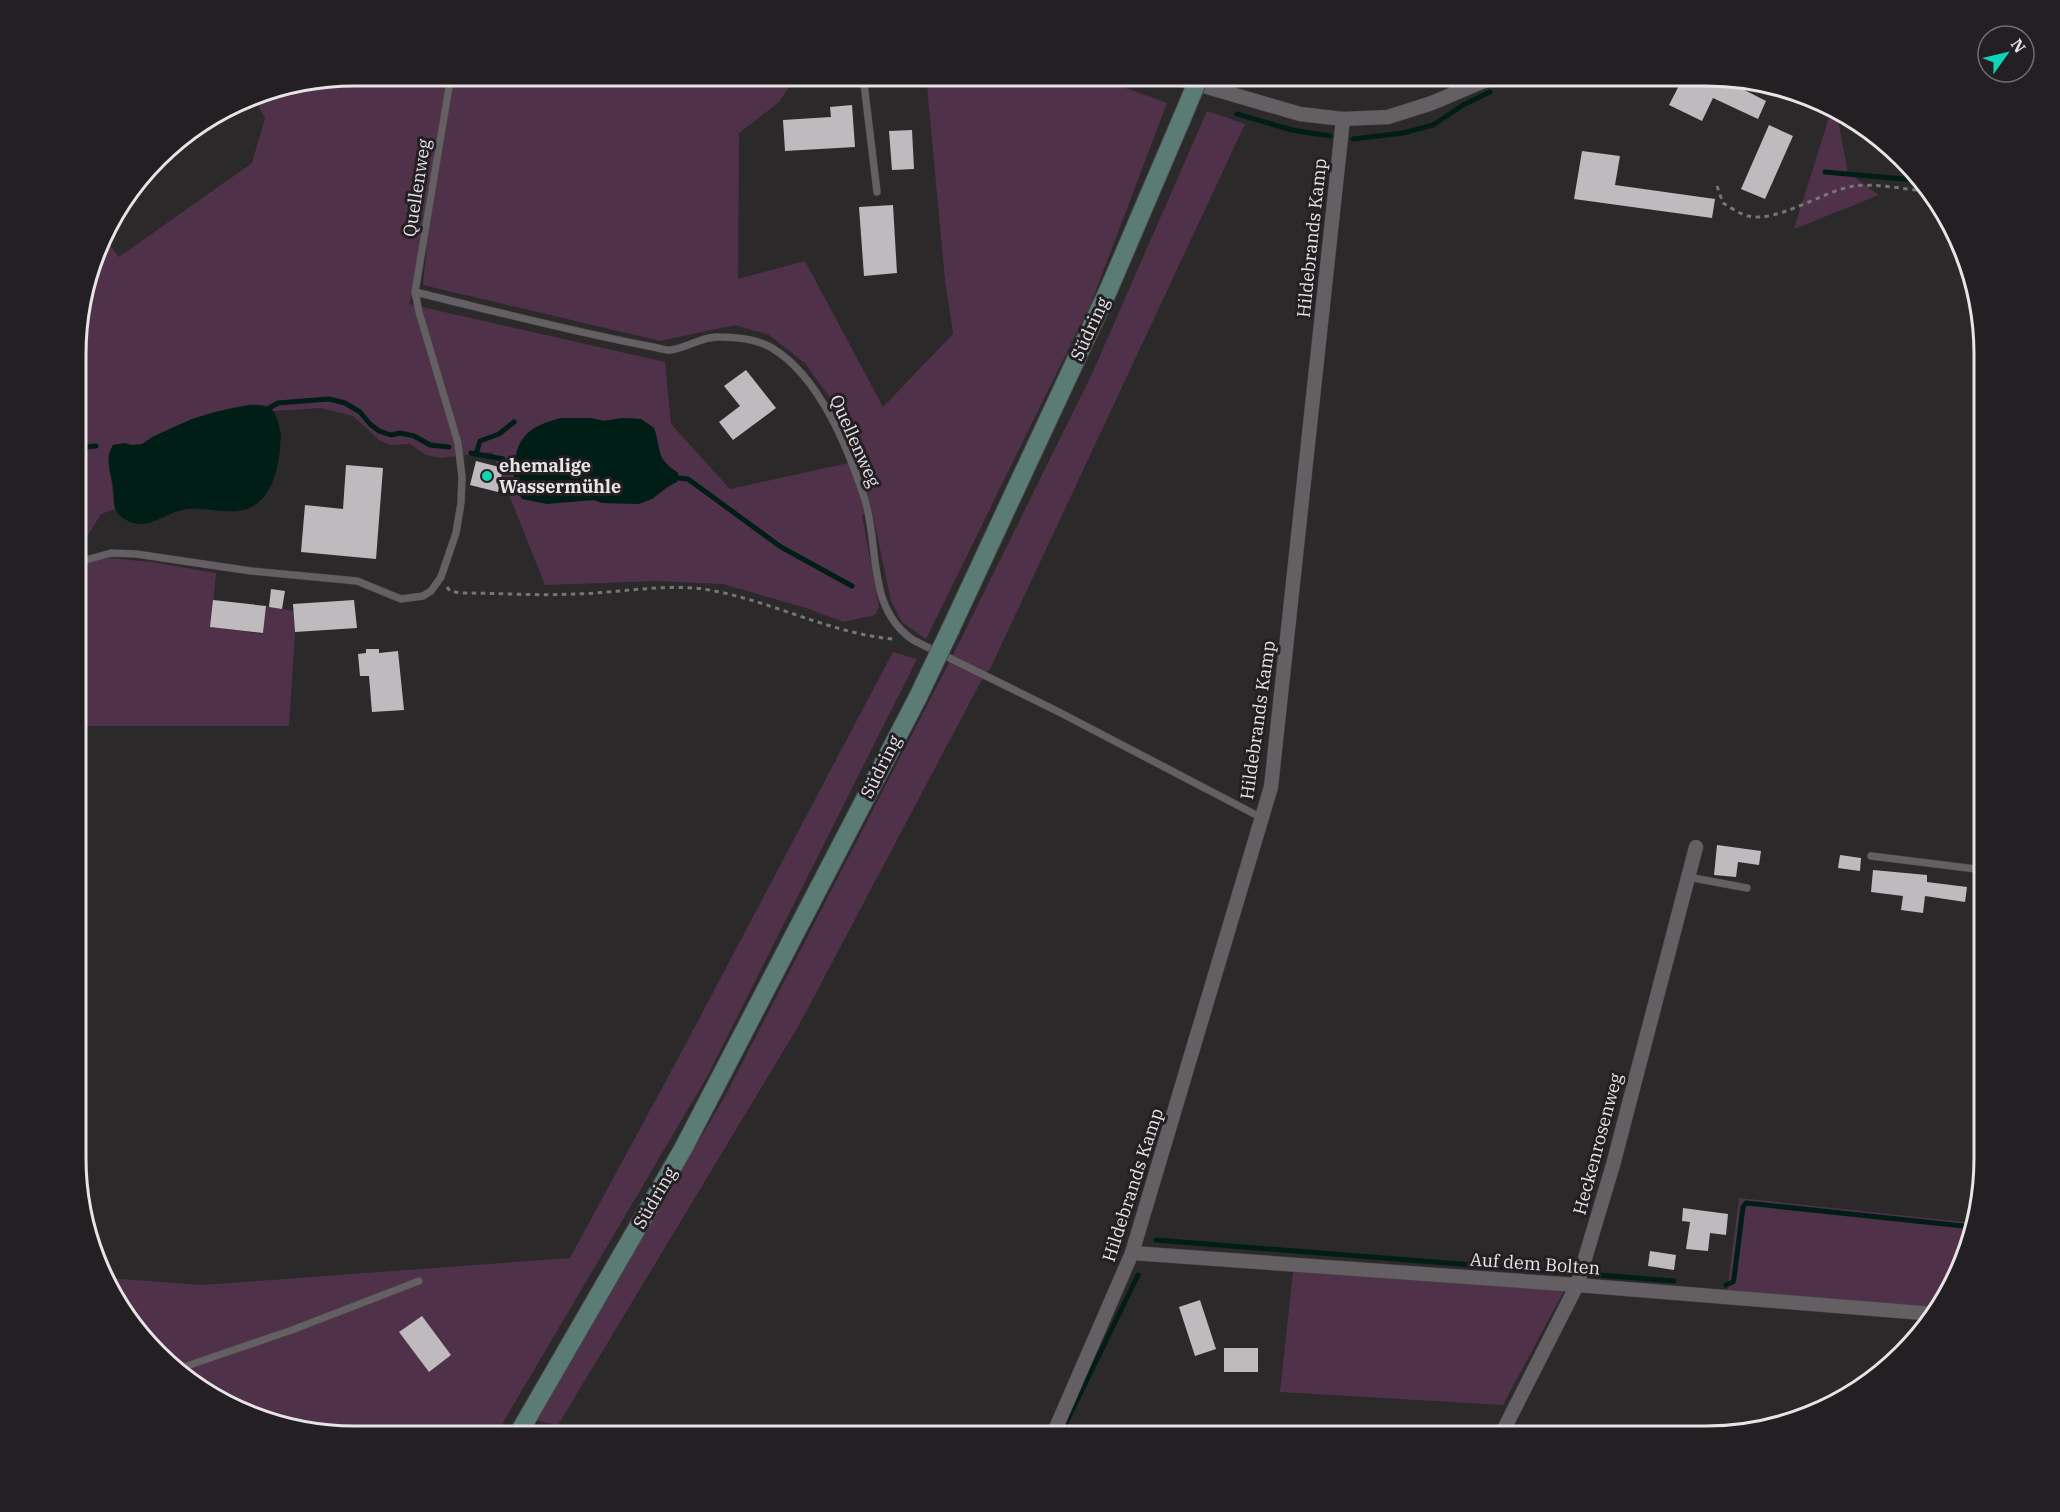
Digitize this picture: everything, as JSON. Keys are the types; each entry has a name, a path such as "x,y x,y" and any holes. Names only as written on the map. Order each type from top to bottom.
{"main road":[{"name":"Südring","path":"523,1426 683,1149 918,697 1108,291 1195,86"}],"street":[{"path":"1204,86 1300,114 1343,119 1388,117 1432,103 1472,86"},
{"name":"Hildebrands Kamp","path":"1057,1426 1132,1253 1271,787 1343,119"},
{"name":"Heckenrosenweg","path":"1506,1426 1577,1285 1613,1165 1696,847"},
{"name":"Auf dem Bolten","path":"1132,1253 1925,1313"}],"lane":[{"name":"Quellenweg","path":"449,86 415,292 670,350 715,337 743,338 771,347 794,365 815,390 835,425 855,471 866,505 881,596 891,620 900,631 913,640 1057,711 1262,818"},
{"path":"864,86 877,192"},
{"path":"86,560 111,553 136,554 251,572 357,581 401,599 423,596 431,591 441,577 456,533 461,503 461,462 458,443 415,292"},
{"path":"1871,856 1974,869"},
{"path":"1688,877 1747,888"},
{"path":"185,1367 292,1330 419,1281"}],"path":[{"path":"1717,186 1723,203 1748,216 1770,215 1836,190 1857,186 1919,191"},
{"path":"441,577 450,591 460,593 574,594 675,588 702,589 787,610 832,627 879,637 913,640"}],"shaded area":[{"path":"336,86 790,86 779,102 739,133 738,279 805,261 883,407 953,334 945,280 927,86 1120,86 1167,103 1092,301 926,639 902,622 891,601 872,511 862,515 879,607 875,615 844,622 806,608 723,584 655,581 545,585 492,452 440,458 426,455 410,444 390,445 379,440 353,416 321,408 274,411 267,406 256,404 243,406 194,419 140,444 113,445 108,456 115,509 101,514 86,538 86,336 95,284 106,251 109,244 119,257 252,163 265,118 257,104 301,91","holes":["427,247 423,285 660,341 735,325 769,335 805,363 839,411 862,460 730,489 671,424 665,362 409,304","561,418 590,418 604,421 622,418 641,419 654,428 662,458 678,473 674,483 652,499 602,503 594,500 537,427"]},
{"path":"1207,111 1245,124 991,667 980,683 799,1025 558,1425 534,1420 724,1098 954,653 1091,376"},
{"path":"1830,115 1838,120 1848,173 1879,195 1794,229"},
{"path":"250,405 268,407 277,417 281,434 275,477 260,501 252,507 236,511 181,510 143,524 128,521 118,514 114,505 109,465 109,455 113,445 142,444 192,419"},
{"path":"561,418 590,418 604,421 622,418 641,419 654,428 660,454 666,463 678,473 677,482 652,499 639,504 602,503 594,500 547,504 522,499 514,476 517,450 530,431"},
{"path":"86,557 151,562 216,573 211,627 263,634 266,606 293,611 295,633 289,726 86,726"},
{"path":"893,652 917,659 707,1077 501,1426 336,1426 284,1417 251,1406 220,1391 190,1371 164,1348 141,1322 114,1279 202,1285 570,1258"},
{"path":"1739,1198 1966,1222 1947,1277 1929,1306 1727,1292"},
{"path":"1293,1272 1564,1291 1503,1405 1280,1392"}],"building":[{"path":"1679,86 1740,88 1766,101 1758,119 1713,98 1702,121 1669,105"},
{"path":"852,105 855,147 785,151 783,120 831,117 830,107"},
{"path":"1769,125 1793,136 1765,199 1741,189"},
{"path":"912,130 914,169 892,170 889,131"},
{"path":"1582,151 1620,156 1615,185 1715,199 1712,218 1574,199"},
{"path":"893,205 897,273 864,276 859,207"},
{"path":"746,370 776,408 733,440 719,422 740,406 724,386"},
{"name":"ehemalige Wassermühle","path":"476,461 503,468 498,492 470,485"},
{"path":"346,465 383,468 376,559 301,552 305,505 343,509"},
{"path":"271,589 285,591 282,609 269,607"},
{"path":"213,600 266,606 263,633 210,627"},
{"path":"354,600 357,628 295,632 293,604"},
{"path":"366,649 379,649 379,653 398,651 404,710 372,712 369,676 360,676 358,654 366,653"},
{"path":"1717,845 1761,851 1759,865 1738,862 1736,877 1714,875"},
{"path":"1840,855 1861,858 1860,871 1838,868"},
{"path":"1873,870 1927,875 1927,882 1967,887 1965,902 1925,896 1923,913 1901,910 1903,896 1871,892"},
{"path":"1683,1208 1728,1214 1726,1235 1710,1233 1708,1251 1686,1249 1690,1222 1682,1221"},
{"path":"1650,1251 1676,1255 1674,1270 1648,1266"},
{"path":"1200,1300 1216,1349 1195,1356 1179,1307"},
{"path":"422,1316 451,1355 429,1372 399,1332"},
{"path":"1224,1348 1258,1348 1258,1372 1224,1372"}],"waterway":[{"path":"1353,139 1403,133 1433,125 1463,105 1490,92"},
{"path":"1237,114 1292,130 1330,136"},
{"path":"1825,172 1910,180"},
{"path":"264,411 278,403 329,399 345,403 360,412 379,431 391,435 400,433 414,436 430,445 449,447"},
{"path":"476,454 480,441 499,434 514,422"},
{"path":"86,447 96,446"},
{"path":"471,453 503,459"},
{"path":"670,477 688,479 781,547 852,586"},
{"path":"1726,1285 1733,1282 1734,1278 1743,1207 1746,1203 1965,1226"},
{"path":"1156,1240 1674,1281"},
{"path":"1064,1426 1138,1275"}],"place":[{"name":"ehemalige Wassermühle","path":"487,476"}]}
